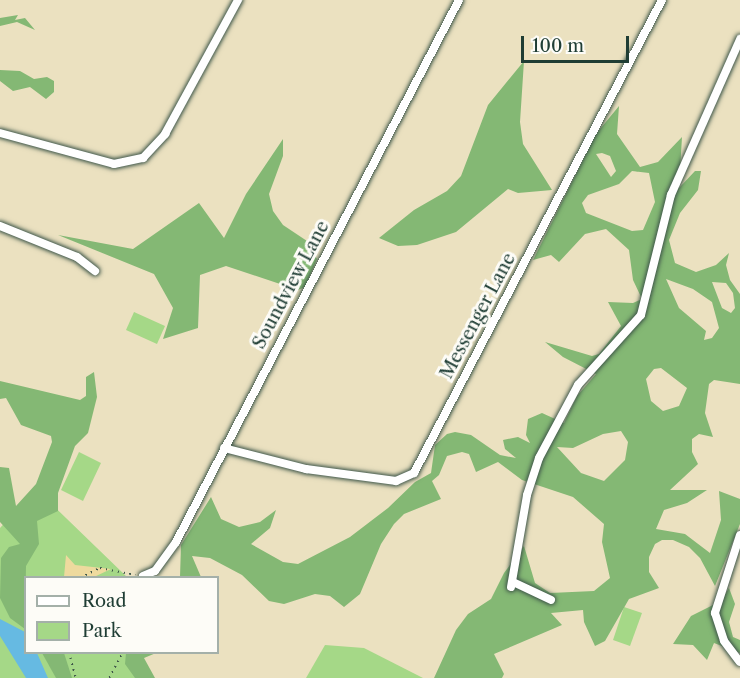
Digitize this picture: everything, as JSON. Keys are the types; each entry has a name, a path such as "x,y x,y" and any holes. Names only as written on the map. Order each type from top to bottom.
{"street":[{"path":"0,133 114,164 143,158 165,134 238,0"},
{"name":"Soundview Lane","path":"143,576 167,558 459,0"},
{"name":"Messenger Lane","path":"224,448 306,469 396,481 414,473 662,0"},
{"path":"551,600 512,584 527,495 539,458 578,385 641,315 671,195 740,39"},
{"path":"0,226 76,256 95,271"},
{"path":"740,535 715,613 724,641 740,662"}],"path":[{"path":"84,576 100,568 143,576"},
{"path":"70,654 76,678"},
{"path":"109,678 122,654"}],"green space":[{"path":"18,15 15,20 25,18 35,30 17,22 0,26 0,18"},
{"path":"524,61 520,122 523,144 552,190 518,193 508,189 456,232 417,245 398,246 379,238 414,210 447,191 461,176 488,105"},
{"path":"0,70 20,71 34,79 47,77 54,81 54,92 46,99 30,87 13,91 0,81"},
{"path":"619,106 617,134 640,167 658,162 682,137 679,188 695,171 701,171 698,190 680,213 669,240 675,263 696,272 716,265 729,253 726,265 730,280 740,294 740,384 714,380 709,384 705,413 713,437 699,434 692,439 692,452 698,464 670,490 707,490 687,503 664,510 656,529 685,534 710,553 721,520 719,491 740,499 740,524 715,586 700,558 689,547 673,540 662,540 655,544 649,557 649,572 659,588 629,599 605,641 595,646 584,622 583,610 551,613 562,625 494,654 504,674 502,678 434,678 456,630 468,614 491,599 504,573 524,546 535,583 550,593 594,591 610,578 602,542 604,524 573,497 522,480 498,462 476,472 469,454 462,452 447,456 439,475 432,481 441,499 404,514 394,524 381,544 360,594 344,607 330,596 315,594 284,604 269,601 242,575 210,558 192,556 201,576 180,576 181,545 211,497 221,519 239,527 260,522 276,510 270,528 251,544 283,562 298,564 350,537 388,508 415,482 431,473 435,445 447,434 455,432 471,435 500,455 516,458 505,449 503,440 518,437 530,443 526,435 528,419 542,413 564,423 577,396 596,374 563,357 545,342 592,356 599,354 621,326 608,302 633,303 642,299 633,280 629,250 606,229 585,234 559,262 551,255 533,260 596,134","holes":["602,153 610,156 616,171 611,177 596,154","632,171 649,173 655,202 643,230 632,231 586,213 582,203 588,195 619,184","666,279 693,289 712,302 719,328 712,338 704,340 706,331 679,308","712,282 726,283 733,293 735,308 731,313 722,308","661,368 687,388 679,406 663,411 651,401 646,379 654,369","621,431 628,442 625,460 604,481 581,473 557,447 573,448 603,434"]},
{"path":"283,139 283,156 269,194 273,211 283,225 307,241 317,259 305,287 298,290 226,266 200,275 198,328 163,339 173,308 154,274 58,235 133,249 199,203 224,238 246,194"},
{"path":"134,312 165,326 157,344 126,330"},
{"path":"94,372 97,397 88,433 75,446 58,493 58,511 37,521 39,544 26,566 26,576 24,576 24,628 10,618 0,598 1,558 9,547 20,544 0,522 0,467 9,468 16,506 36,484 52,442 51,436 21,425 6,398 0,399 0,381 80,400 86,396 86,377"},
{"path":"79,452 101,463 83,501 61,490"},
{"path":"36,489 126,576 24,576 24,654 134,654 138,678 0,678 0,528"},
{"path":"729,588 735,604 729,622 733,637 740,640 740,653 714,643 707,660 693,645 673,644 691,616 721,601"},
{"path":"624,607 642,613 630,646 613,640"},
{"path":"325,645 364,648 423,678 306,678"},
{"path":"43,654 64,654 72,678 56,678"},
{"path":"126,654 154,654 144,658 155,678 135,678 125,664"}],"sand":[{"path":"66,555 75,565 111,569 96,576 64,576"}],"water":[{"path":"0,619 24,631 24,654 37,654 48,678 26,678 0,636"}]}
